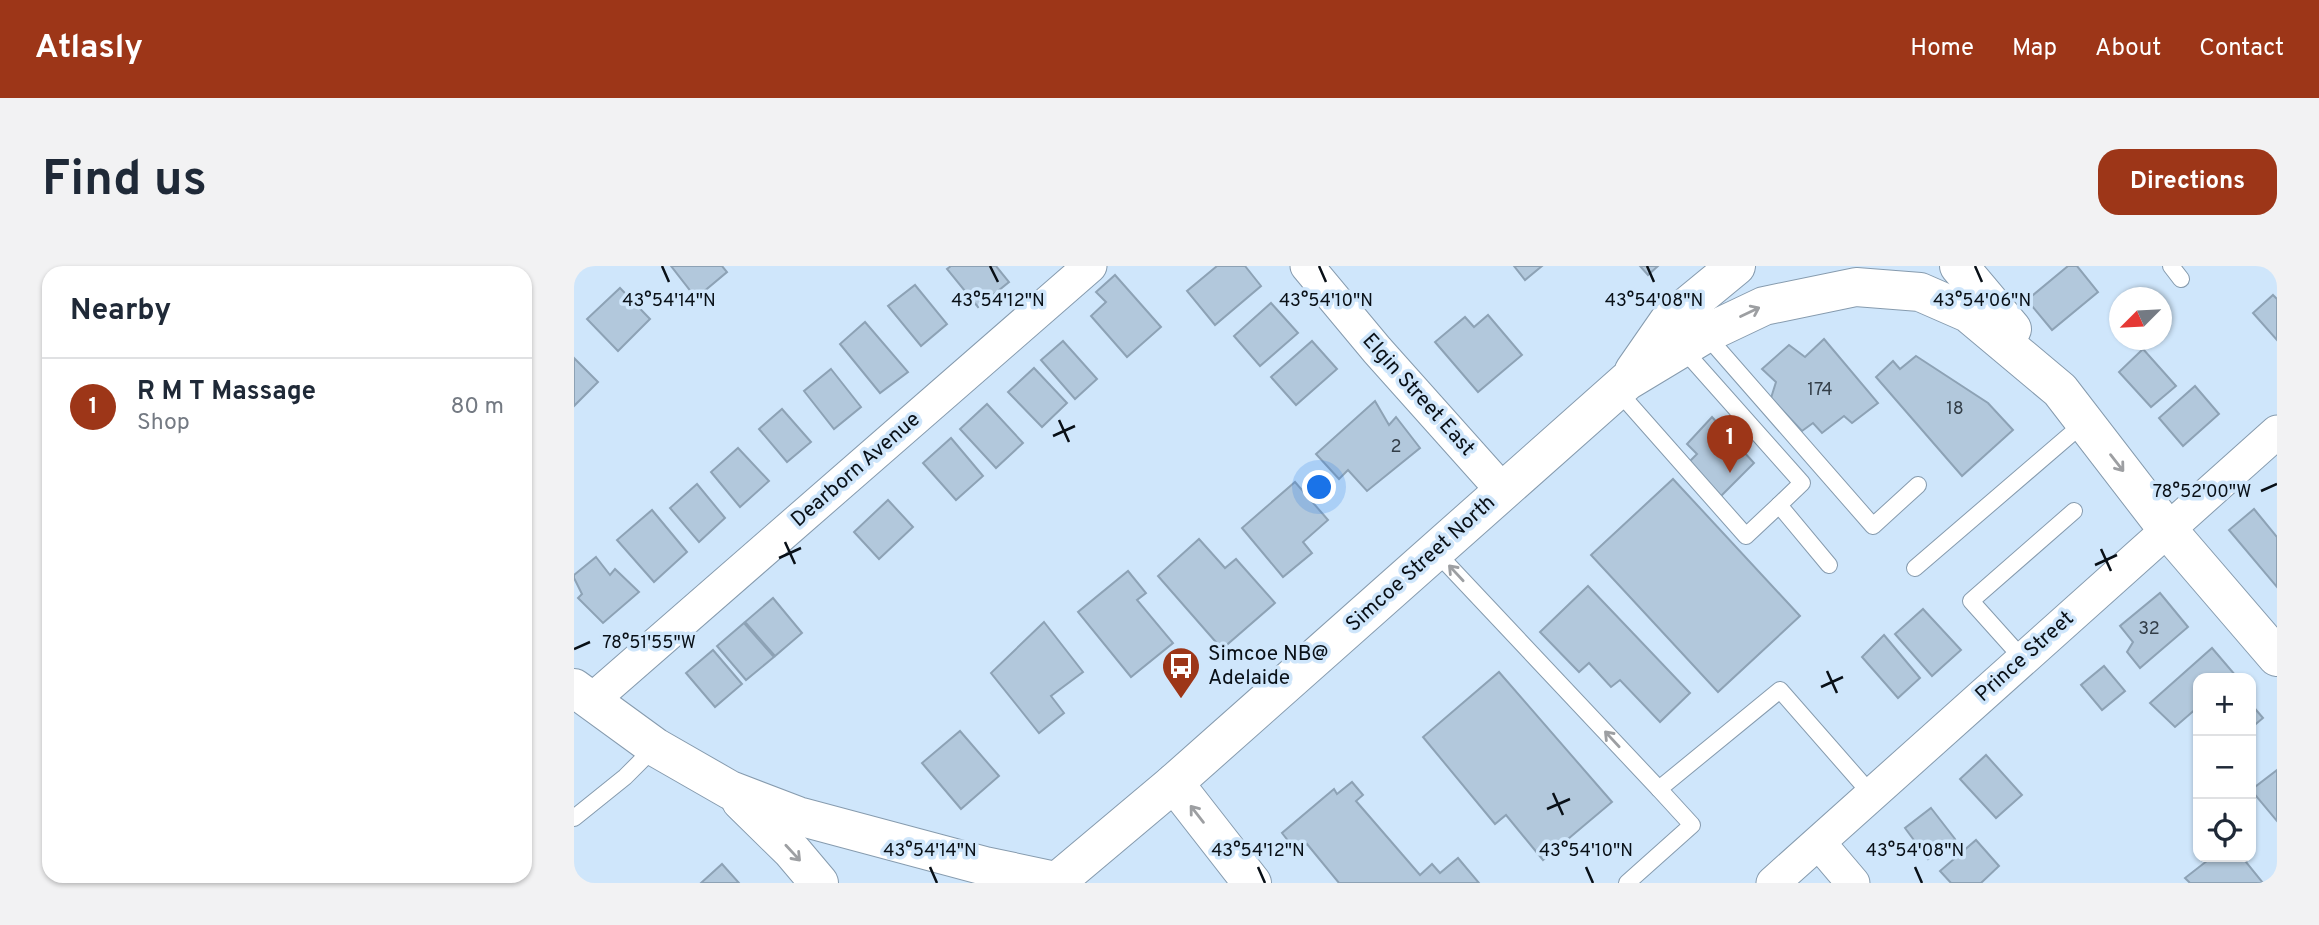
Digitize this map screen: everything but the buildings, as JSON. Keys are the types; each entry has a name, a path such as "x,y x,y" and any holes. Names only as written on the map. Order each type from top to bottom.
{"main road":[{"name":"Simcoe Street North","path":"1622,386 1668,322 1736,266"},
{"path":"1959,266 1987,297 2167,529 2277,657"},
{"name":"Simcoe Street North","path":"1059,882 1622,386 1693,341 1764,306 1856,287 1920,292 1968,313 2060,390"},
{"path":"582,694 655,747 730,790 798,816 985,866 1059,882"},
{"path":"1174,783 1252,883"},
{"path":"730,790 792,851 819,883"}],"street":[{"name":"Dearborn Avenue","path":"582,694 1090,266"},
{"name":"Elgin Street East","path":"1307,266 1377,350 1503,491"},
{"name":"Prince Street","path":"1773,883 2277,432"},
{"path":"1819,843 1853,883"}],"lane":[{"path":"1622,386 1746,536 1802,483 1693,341"},
{"path":"1693,341 1873,526 1918,485"},
{"path":"1915,568 2085,422"},
{"path":"1779,505 1829,565"},
{"path":"2023,659 1971,601 2074,511"},
{"path":"1436,551 1692,825 1627,883"},
{"path":"1659,789 1780,690 1872,794"},
{"path":"574,818 625,777 655,747"}],"place":[{"name":"R M T Massage","path":"1730,473"},
{"name":"Simcoe NB@ Adelaide","path":"1181,700"}]}
